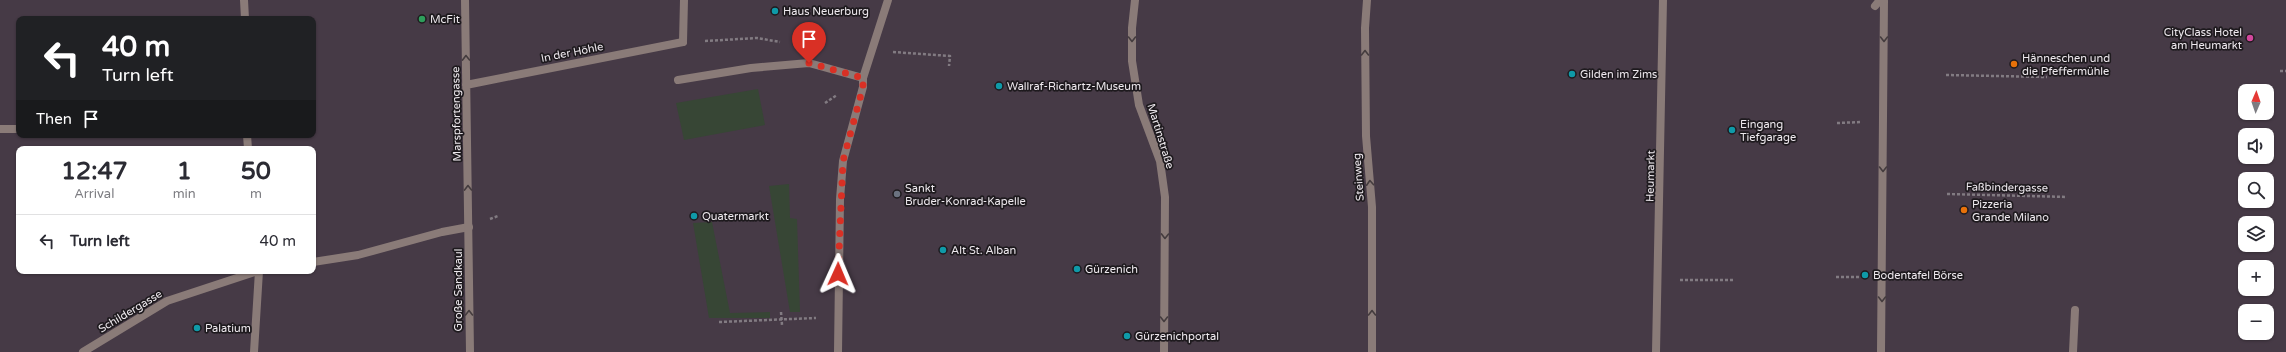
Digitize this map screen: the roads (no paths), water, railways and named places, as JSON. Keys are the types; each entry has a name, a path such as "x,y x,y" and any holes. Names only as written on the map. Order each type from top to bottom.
{"street":[{"path":"244,0 245,16"},
{"name":"Marspfortengasse","path":"465,0 469,227"},
{"name":"In der Höhle","path":"466,85 683,42 684,0"},
{"path":"838,352 840,199 843,161 863,87 863,78 888,0"},
{"name":"Martinstraße","path":"1135,0 1132,28 1132,61 1139,105 1160,160 1165,197 1164,352"},
{"name":"Steinweg","path":"1367,0 1366,136 1372,207 1372,352"},
{"name":"Heumarkt","path":"1656,352 1659,279 1663,0"},
{"path":"1881,352 1884,0"},
{"path":"678,80 751,68 809,63 863,78"},
{"path":"0,129 16,129"},
{"path":"316,262 358,255 442,232 469,227"},
{"name":"Große Sandkaul","path":"469,227 470,352"},
{"name":"Schildergasse","path":"83,352 167,301 249,274"},
{"path":"254,352 258,274"},
{"path":"2074,352 2075,310"}],"place":[{"name":"Haus Neuerburg","path":"775,11"},
{"name":"McFit","path":"422,19"},
{"name":"CityClass Hotel am Heumarkt","path":"2250,38"},
{"name":"Hänneschen und die Pfeffermühle","path":"2014,64"},
{"name":"Gilden im Zims","path":"1572,74"},
{"name":"Wallraf-Richartz-Museum","path":"999,86"},
{"name":"Eingang Tiefgarage","path":"1732,130"},
{"name":"Sankt Bruder-Konrad-Kapelle","path":"897,194"},
{"name":"Pizzeria Grande Milano","path":"1964,210"},
{"name":"Quatermarkt","path":"694,216"},
{"name":"Alt St. Alban","path":"943,250"},
{"name":"Gürzenich","path":"1077,269"},
{"name":"Bodentafel Börse","path":"1865,275"},
{"name":"Palatium","path":"197,328"},
{"name":"Gürzenichportal","path":"1127,336"}]}
